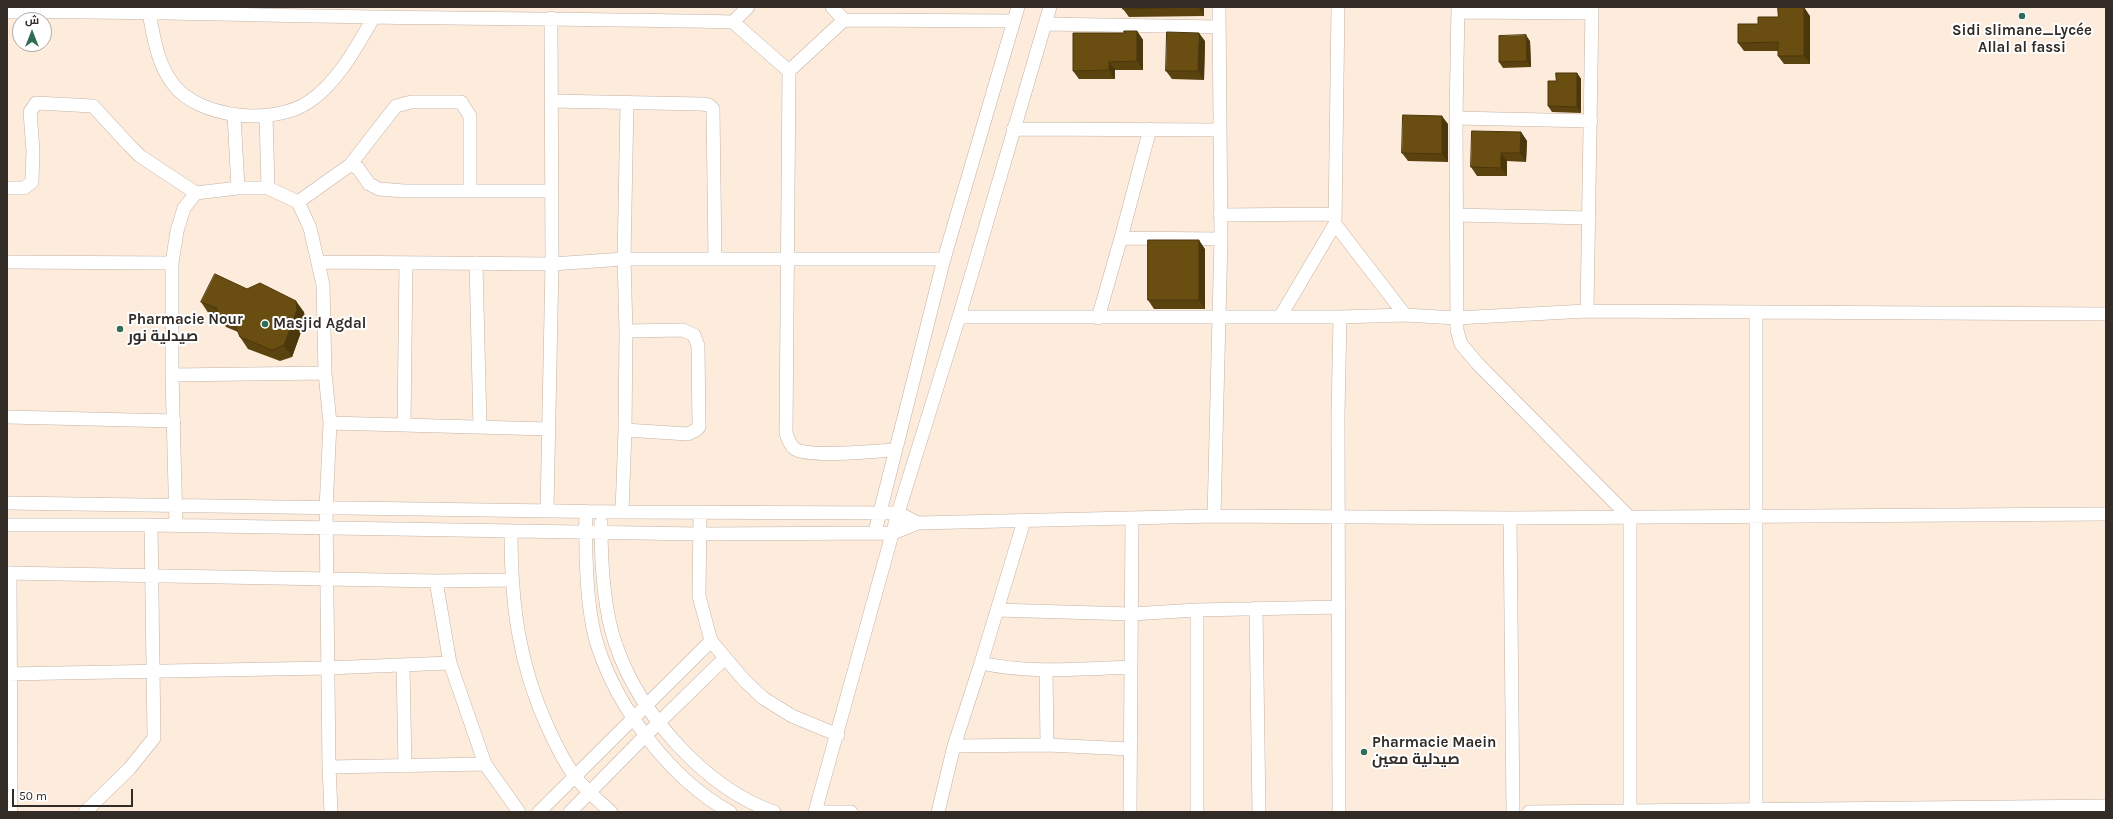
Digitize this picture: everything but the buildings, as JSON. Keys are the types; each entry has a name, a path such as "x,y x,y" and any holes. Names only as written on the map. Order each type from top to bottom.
{"street":[{"path":"733,22 748,7"},
{"path":"832,7 844,20"},
{"path":"875,532 894,450 944,259 1018,7"},
{"path":"851,812 815,812 838,735 898,513 959,317 1050,7"},
{"path":"1214,516 1221,239 1219,7"},
{"path":"1280,317 1335,219 1338,7"},
{"path":"7,12 96,9 149,13 257,11 374,17 402,12 550,18 733,22 789,71"},
{"path":"1587,311 1592,10 1458,10 1456,118 1456,318 1459,338 1464,349 1630,518 1630,811"},
{"path":"149,13 160,63 173,85 194,102 234,115 266,115 289,112 310,102 351,56 374,17"},
{"path":"547,510 552,264 550,18"},
{"path":"894,450 826,453 802,451 795,448 789,442 786,433 789,71 844,20 1014,21"},
{"path":"1045,24 1218,27"},
{"path":"550,101 702,104 709,105 714,108 715,259"},
{"path":"7,188 24,188 32,182 33,151 30,112 36,103 45,102 94,106 128,145 140,156 196,193 238,188 268,188 298,202 310,228 323,285 325,373 330,423 326,528 327,668 331,812"},
{"path":"298,202 350,166 396,106 411,102 461,102 470,116 470,191"},
{"path":"622,512 625,430 626,331 624,259 627,103"},
{"path":"234,115 238,188"},
{"path":"266,115 268,188"},
{"path":"1456,118 1591,121"},
{"path":"1013,129 1220,130"},
{"path":"1098,318 1150,129"},
{"path":"350,166 358,168 369,184 379,189 552,191"},
{"path":"176,525 172,375 172,263 177,231 184,208 196,193"},
{"path":"1220,215 1335,219"},
{"path":"1456,216 1589,218"},
{"path":"1335,219 1405,315"},
{"path":"1121,238 1221,239"},
{"path":"318,262 552,264 624,259 944,259"},
{"path":"7,262 172,263"},
{"path":"404,425 406,262"},
{"path":"476,263 480,428"},
{"path":"959,317 1340,317 1405,315 1456,318 1587,311 2106,314"},
{"path":"1756,313 1756,811"},
{"path":"1339,812 1340,317"},
{"path":"625,430 688,434 699,427 698,340 694,335 683,330 626,331"},
{"path":"172,375 325,373"},
{"path":"7,417 174,420"},
{"path":"330,423 548,429"},
{"path":"7,503 601,512 880,512 898,513 918,523"},
{"path":"586,511 590,607 597,646 605,667 634,718 680,776 714,803 730,812"},
{"path":"601,512 603,578 611,627 616,646 646,707 700,768 743,797 774,812"},
{"path":"700,513 699,596 711,640 725,658 763,698 792,716 838,735"},
{"path":"7,525 176,525 699,534 894,532 918,523 1214,516 1630,518 2106,514"},
{"path":"1510,518 1514,812"},
{"path":"1130,812 1132,519"},
{"path":"938,812 954,746 981,663 1024,520"},
{"path":"85,812 129,769 154,738 151,525"},
{"path":"511,531 511,580 519,640 525,668 541,713 558,748 574,775 589,792 611,812"},
{"path":"11,812 8,674 8,573 436,581 511,580"},
{"path":"436,581 450,663 486,764 519,812"},
{"path":"997,610 1131,614 1256,608 1339,607"},
{"path":"1256,608 1259,812"},
{"path":"1197,610 1197,812"},
{"path":"539,812 574,775 646,707 711,640"},
{"path":"570,812 725,658"},
{"path":"8,674 327,668 450,663"},
{"path":"981,663 1001,667 1046,670 1131,667"},
{"path":"403,665 405,766"},
{"path":"1046,670 1047,745"},
{"path":"954,746 1047,745 1130,749"},
{"path":"329,767 486,764"},
{"path":"1529,812 1756,811 2106,806"}],"place":[{"name":"Sidi slimane_Lycée Allal al fassi","path":"2022,16"},
{"name":"Masjid Agdal","path":"265,324"},
{"name":"Pharmacie Nour صيدلية نور","path":"120,329"},
{"name":"Pharmacie Maein صيدلية معين","path":"1364,752"}]}
